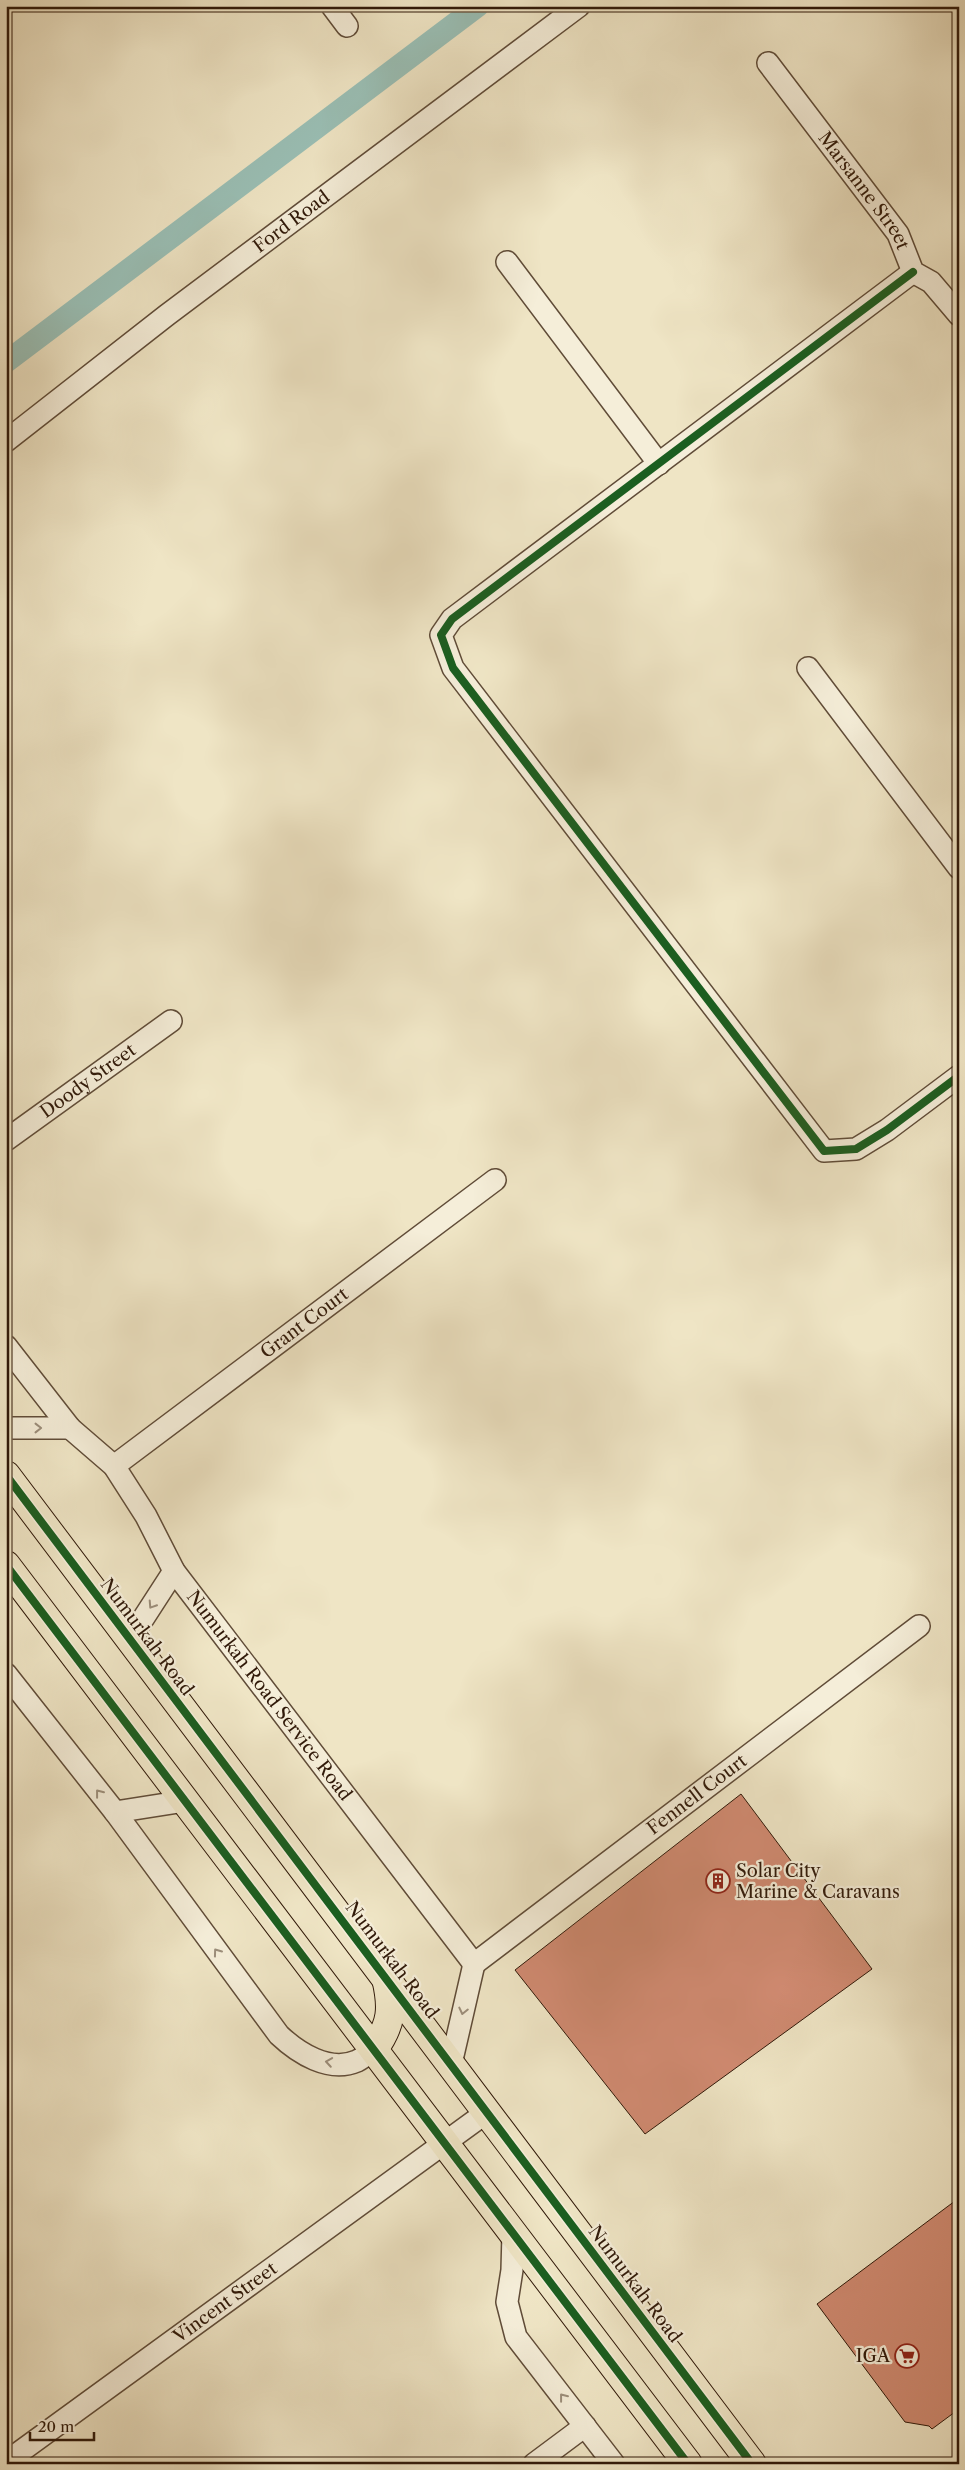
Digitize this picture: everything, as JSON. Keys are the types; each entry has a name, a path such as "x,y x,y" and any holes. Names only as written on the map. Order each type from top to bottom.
{"highway":[{"name":"Numurkah Road","path":"6,1475 752,2464"},
{"path":"6,1565 688,2464"},
{"path":"374,2049 384,2034 390,2017 390,1997 385,1977"}],"street":[{"path":"332,6 347,26"},
{"name":"Ford Road","path":"6,441 175,309 579,6"},
{"name":"Marsanne Street","path":"768,63 898,234 913,272 931,282 959,314"},
{"path":"507,262 659,464"},
{"path":"913,272 452,619 441,635 453,668 824,1151 856,1149 887,1130 959,1076"},
{"path":"808,668 959,868"},
{"name":"Doody Street","path":"6,1140 171,1021"},
{"name":"Grant Court","path":"114,1466 495,1180"},
{"name":"Numurkah Road Service Road","path":"6,1346 70,1428 114,1466 146,1516 174,1571 474,1964"},
{"path":"6,1428 70,1428"},
{"path":"130,1639 174,1571"},
{"name":"Fennell Court","path":"474,1964 919,1626"},
{"path":"6,1674 114,1812 279,2036 296,2051 316,2060 339,2064 357,2061 374,2049"},
{"path":"114,1812 185,1801"},
{"path":"451,2064 474,1964"},
{"name":"Vincent Street","path":"6,2462 487,2112"},
{"path":"513,2233 512,2270 507,2302 516,2337 614,2464"},
{"path":"534,2464 585,2426"}],"building":[{"name":"Solar City Marine & Caravans","path":"741,1794 872,1969 645,2134 515,1970"},
{"name":"IGA","path":"959,2198 959,2409 932,2429 929,2426 905,2422 817,2304"}],"waterway":[{"path":"6,362 478,6"}],"cycle path":[{"path":"913,272 452,619 441,635 453,668 824,1151 856,1149 887,1130 959,1076"},
{"path":"6,1475 752,2464"},
{"path":"6,1565 688,2464"}],"place":[{"name":"Solar City Marine & Caravans","path":"718,1881"},
{"name":"IGA","path":"907,2356"}]}
